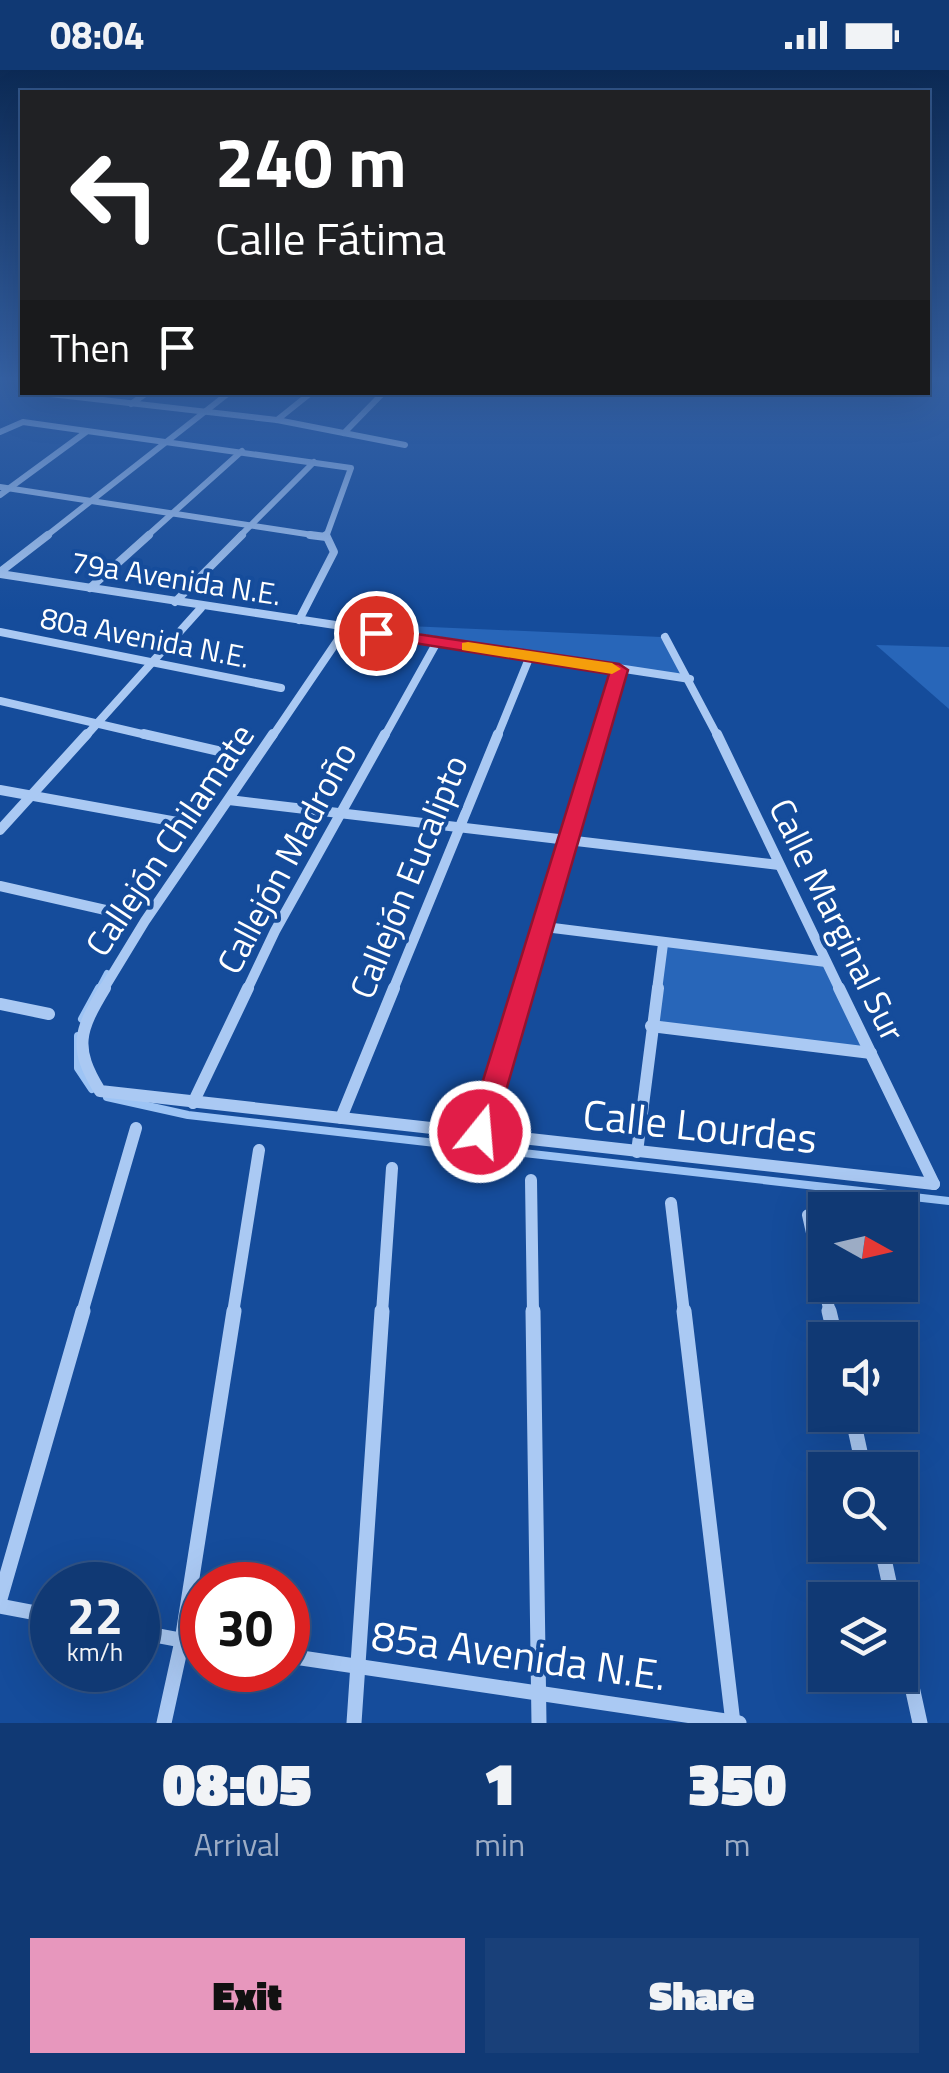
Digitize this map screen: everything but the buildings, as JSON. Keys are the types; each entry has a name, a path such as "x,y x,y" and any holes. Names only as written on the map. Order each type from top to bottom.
{"street":[{"path":"0,495 53,456"},
{"path":"0,573 145,456"},
{"path":"90,588 176,515 237,456"},
{"path":"276,456 345,466 353,471 326,537"},
{"path":"175,602 314,462"},
{"path":"0,486 326,537"},
{"path":"298,620 334,552 326,537"},
{"name":"79a Avenida N.E.","path":"0,573 201,608 690,679"},
{"path":"0,830 201,608"},
{"name":"Callejón Chilamate","path":"100,1090 83,1064 81,1042 90,1012 145,922 346,628"},
{"name":"80a Avenida N.E.","path":"0,632 281,688"},
{"name":"Calle Marginal Sur","path":"665,638 690,679 934,1184"},
{"name":"Callejón Madroño","path":"193,1103 275,930 438,642"},
{"name":"Callejón Eucalipto","path":"340,1118 530,656"},
{"path":"480,1132 545,927 619,670"},
{"path":"0,701 227,753"},
{"path":"0,790 178,822"},
{"path":"229,800 779,866"},
{"path":"0,886 123,914"},
{"path":"545,927 826,962"},
{"path":"636,1152 663,944"},
{"path":"0,1018 4,1005 49,1014"},
{"path":"651,1026 871,1053"},
{"name":"Calle Lourdes","path":"100,1090 934,1184"},
{"path":"30,1610 0,1603 136,1128"},
{"path":"194,1562 260,1150"},
{"path":"354,1723 392,1168"},
{"path":"532,1180 539,1723"},
{"path":"671,1203 735,1723"},
{"path":"164,1723 180,1649"},
{"name":"85a Avenida N.E.","path":"310,1659 735,1723"},
{"path":"913,1692 920,1723"}],"shaded area":[{"path":"340,623 661,637 684,678"},
{"path":"876,645 949,647 949,709"},
{"path":"663,944 823,962 869,1050 651,1026"}],"waterway":[{"path":"98,990 107,973"},
{"path":"82,1019 99,988"},
{"path":"78,1036 78,1068 92,1089"},
{"path":"107,1097 188,1115 949,1201"}],"slow traffic":[{"path":"468,647 612,669"}],"route":[{"path":"376,633 619,670 545,927 480,1132"}]}
